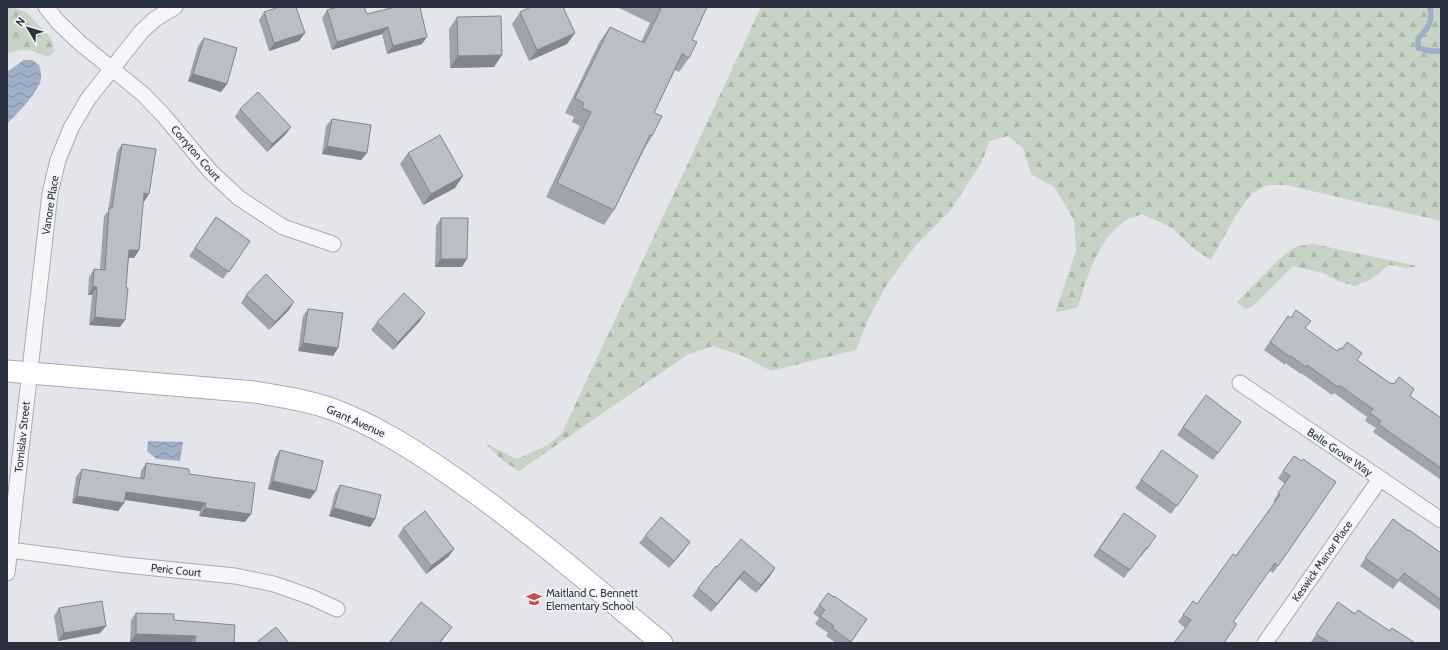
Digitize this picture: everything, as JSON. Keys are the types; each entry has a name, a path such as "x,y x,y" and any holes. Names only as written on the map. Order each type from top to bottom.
{"street":[{"name":"Corryton Court","path":"46,7 58,22 80,43 143,94 164,116 211,172 239,198 283,227 333,244"},
{"name":"Vanore Place","path":"29,373 50,192 58,160 71,128 88,99 140,32 155,19 175,7"},
{"name":"Grant Avenue","path":"7,371 255,392 292,398 336,411 376,428 413,451 494,506 528,532 662,643"},
{"name":"Tomislav Street","path":"7,573 29,373"},
{"name":"Belle Grove Way","path":"1240,383 1441,520"},
{"name":"Keswick Manor Place","path":"1265,643 1380,478"},
{"name":"Peric Court","path":"10,550 126,565 235,576 274,584 311,597 337,609"}],"green space":[{"path":"7,7 12,7 26,12 51,38 55,51 48,57 28,50 7,54"},
{"path":"761,7 1441,7 1441,221 1286,185 1267,185 1252,193 1235,217 1211,260 1194,249 1172,228 1142,214 1124,221 1106,240 1094,261 1078,307 1055,313 1076,251 1074,220 1054,187 1031,174 1023,148 1008,136 989,141 982,162 949,212 916,245 887,284 868,320 856,350 771,371 743,356 713,346 687,355 519,471 502,460 486,444 517,459 548,445 562,433"},
{"path":"1314,244 1417,266 1407,268 1389,265 1370,280 1355,286 1340,282 1323,273 1293,266 1253,306 1245,309 1237,302 1279,259 1297,246"}],"water":[{"path":"24,60 32,60 39,65 41,81 34,94 8,123 7,127 7,72"},
{"path":"148,441 183,442 180,461 157,459 147,451"}],"building":[{"path":"279,7 296,7 305,33 274,43 264,12"},
{"path":"338,7 364,7 367,14 395,7 420,7 427,37 393,46 388,27 337,42 327,10"},
{"path":"531,7 563,7 575,33 537,50 520,12"},
{"path":"657,7 707,7 692,40 697,42 689,58 682,54 654,113 662,116 652,136 650,135 614,210 557,183 591,112 582,108 584,103 575,98 610,27 644,43 661,9"},
{"path":"501,16 502,55 458,56 457,17"},
{"path":"204,38 237,48 227,84 193,74"},
{"path":"258,92 291,127 272,144 240,109"},
{"path":"332,119 371,125 367,153 327,146"},
{"path":"440,135 463,176 431,194 408,153"},
{"path":"122,144 156,149 149,194 144,193 139,250 129,250 125,320 95,317 97,287 93,287 94,269 105,270 109,208 112,208"},
{"path":"216,217 250,241 229,272 195,248"},
{"path":"441,218 468,218 467,259 441,259"},
{"path":"266,274 294,302 275,322 246,295"},
{"path":"404,293 425,313 398,342 377,322"},
{"path":"308,309 343,313 338,348 303,343"},
{"path":"1296,310 1311,321 1305,328 1337,351 1340,348 1342,349 1347,342 1362,353 1357,360 1391,384 1394,384 1399,377 1414,389 1410,396 1441,418 1441,468 1378,424 1381,421 1370,413 1373,409 1339,385 1338,387 1307,365 1306,367 1291,356 1290,357 1270,342 1288,316 1291,318"},
{"path":"1206,395 1241,422 1218,453 1183,427"},
{"path":"280,450 323,461 316,491 273,481"},
{"path":"1162,450 1198,476 1177,506 1141,480"},
{"path":"1294,456 1302,461 1303,459 1336,482 1278,566 1275,563 1233,622 1237,624 1224,643 1174,643 1191,620 1183,615 1193,601 1197,604 1233,554 1236,556 1280,495 1278,493 1290,476 1283,471"},
{"path":"146,463 189,469 189,474 255,483 251,514 205,508 206,503 126,492 124,503 77,496 82,469 144,479"},
{"path":"340,485 381,495 375,519 334,508"},
{"path":"425,511 454,549 431,566 403,528"},
{"path":"1124,513 1156,536 1130,570 1099,549"},
{"path":"661,517 690,542 674,561 645,536"},
{"path":"1393,519 1441,553 1441,600 1404,573 1398,581 1365,558"},
{"path":"741,539 775,568 761,585 744,571 717,604 698,588"},
{"path":"828,593 867,619 851,642 832,628 834,626 820,616 825,610 819,605"},
{"path":"102,601 106,626 64,633 59,608"},
{"path":"421,602 452,627 439,643 389,643"},
{"path":"1338,602 1355,614 1358,610 1390,631 1392,628 1415,643 1330,643 1316,634"},
{"path":"136,613 174,614 174,620 235,625 234,643 195,643 196,636 136,634"},
{"path":"276,627 289,643 256,643"}],"waterway":[{"path":"1430,7 1430,21 1427,28 1418,39 1418,48 1430,51 1441,51"}],"place":[{"name":"Maitland C. Bennett Elementary School","path":"534,599"}]}
